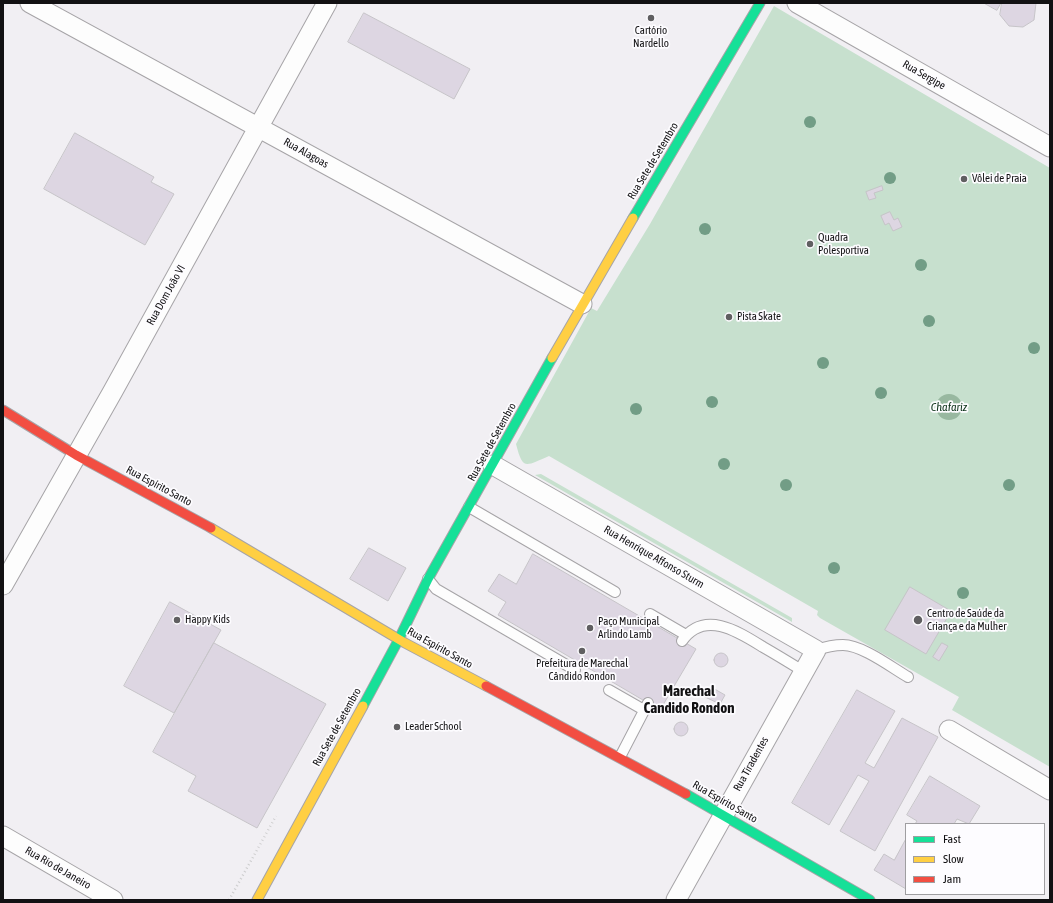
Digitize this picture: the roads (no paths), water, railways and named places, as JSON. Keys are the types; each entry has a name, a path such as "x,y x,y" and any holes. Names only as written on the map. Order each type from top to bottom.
{"street":[{"name":"Rua Alagoas","path":"30,3 582,304"},
{"name":"Rua Dom João VI","path":"3,585 114,391 327,3"},
{"name":"Rua Sete de Setembro","path":"257,900 399,639 428,579 582,304 760,3"},
{"name":"Rua Sergipe","path":"797,3 1050,147"},
{"name":"Rua Espírito Santo","path":"3,410 76,455 188,515 399,639 620,757 723,814 870,900"},
{"name":"Rua Henrique Affonso Sturm","path":"493,465 816,650"},
{"name":"Rua Tiradentes","path":"676,900 816,650"},
{"path":"949,730 1050,790"},
{"name":"Rua Rio de Janeiro","path":"3,836 113,900"}],"lane":[{"path":"469,507 615,592"},
{"path":"428,579 436,589 575,670"},
{"path":"650,614 684,638 699,627 713,624 725,626 737,631 803,671"},
{"path":"816,650 845,645 864,651 908,677"},
{"path":"609,690 646,707 620,757"}],"water":[{"name":"Chafariz","path":"949,394 958,398 962,407 958,416 949,420 940,416 936,407 940,398"}],"place":[{"name":"Cartório Nardello","path":"651,18"},
{"name":"Vôlei de Praia","path":"964,179"},
{"name":"Quadra Polesportiva","path":"810,244"},
{"name":"Pista Skate","path":"729,317"},
{"name":"Happy Kids","path":"177,620"},
{"name":"Centro de Saúde da Criança e da Mulher","path":"918,620"},
{"name":"Paço Municipal Arlindo Lamb","path":"590,628"},
{"name":"Prefeitura de Marechal Cândido Rondon","path":"582,651"},
{"name":"Leader School","path":"397,727"}],"district":[{"name":"Marechal Candido Rondon","path":"689,700"}]}
